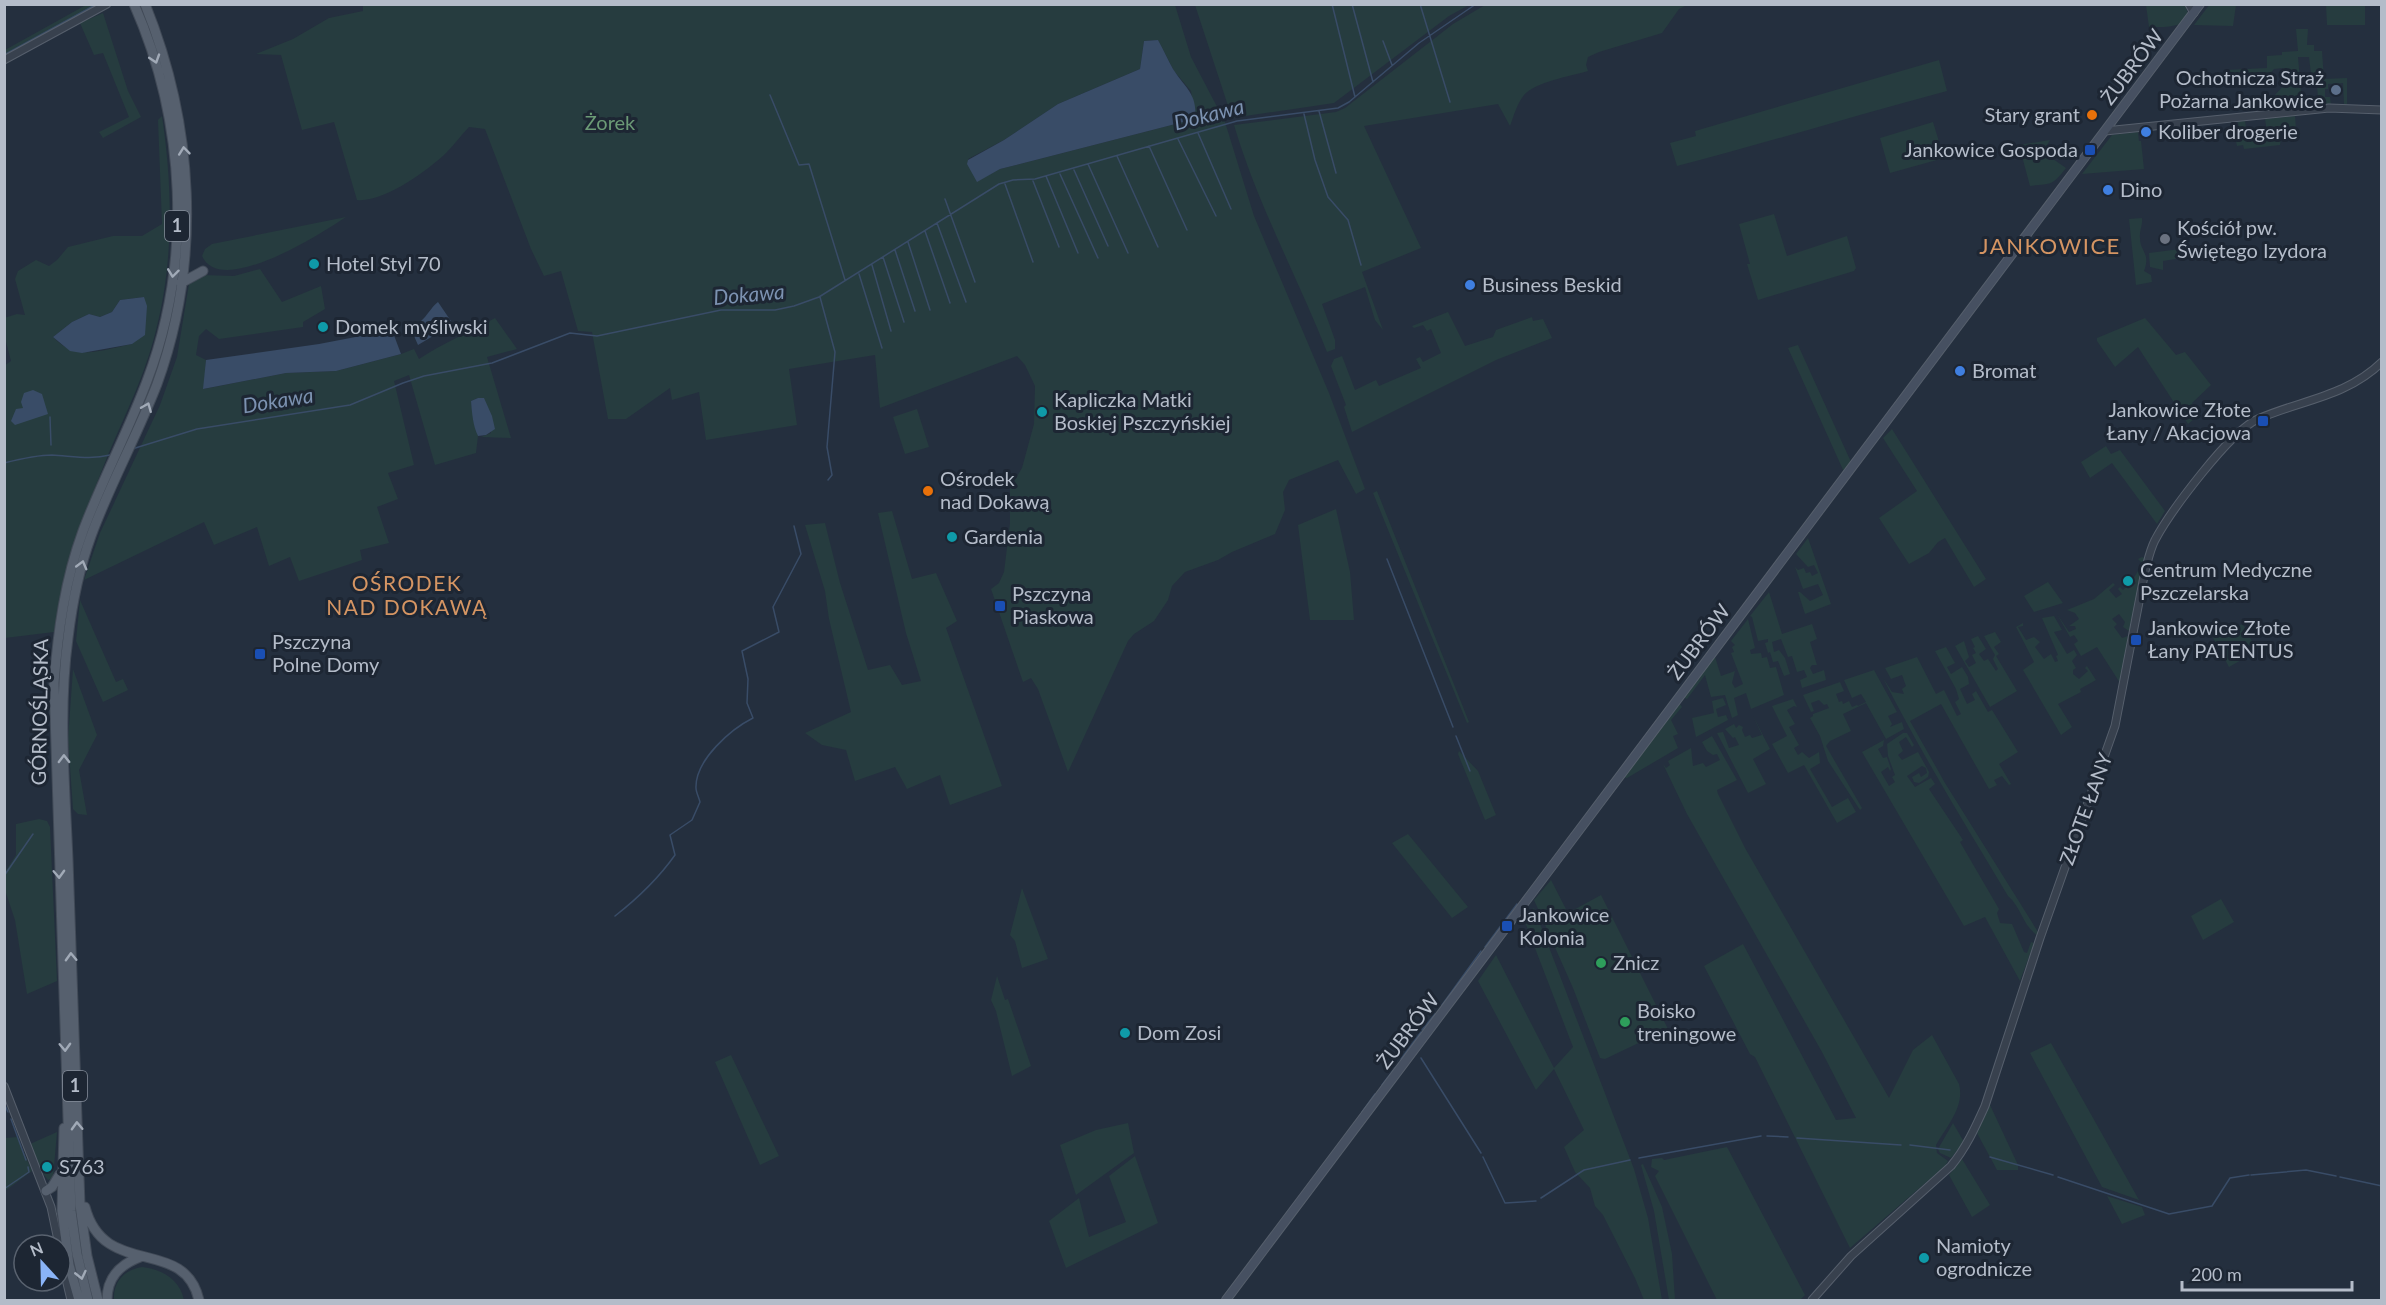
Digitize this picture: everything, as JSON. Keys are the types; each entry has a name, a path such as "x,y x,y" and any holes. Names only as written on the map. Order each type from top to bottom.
{"main road":[{"name":"GÓRNOŚLĄSKA","path":"98,1300 85,1245 79,1184 65,776 65,664 75,594 82,565 96,522 123,462 125,445 160,343 168,306 176,244 177,184 170,120 155,58 134,4"},
{"name":"GÓRNOŚLĄSKA","path":"88,1300 73,1232 67,1113 54,682 60,621 75,556 87,520 112,464 152,396 167,354 182,283 187,222 183,143 169,75 145,4"},
{"name":"ŻUBRÓW","path":"1226,1300 2200,4"},
{"path":"182,283 203,271"},
{"path":"67,1113 62,1135 62,1204 66,1248 79,1300"},
{"path":"46,1191 52,1187 61,1172"},
{"path":"79,1184 87,1218 95,1232 110,1245 140,1257 164,1261 181,1270 193,1284 199,1300"},
{"path":"106,1300 108,1285 113,1275 124,1264 140,1257"}],"street":[{"path":"4,60 107,4"},
{"path":"2189,4 2194,13"},
{"path":"2105,131 2329,108 2382,110"},
{"name":"ZŁOTE ŁANY","path":"1812,1300 1851,1256 1951,1167 1975,1129 1985,1106 2040,938 2115,726 2145,571 2159,533 2207,467 2245,426 2257,419 2346,388 2382,362"},
{"path":"4,1086 46,1191 56,1233"}],"green space":[{"path":"1195,4 1469,5 1449,16 1334,103 1232,118"},
{"path":"2210,4 2236,5 2233,26 2194,25"},
{"path":"86,5 100,5 5,57 5,50"},
{"name":"Żorek","path":"363,5 1175,5 1191,57 1225,122 1254,216 1329,393 1365,489 1356,494 1338,460 1289,480 1283,492 1285,510 1275,534 1185,572 1172,586 1168,600 1154,621 1134,634 1128,641 1068,772 1038,689 1031,678 1023,682 991,589 999,583 1004,572 1010,523 1010,488 1022,468 1034,424 1035,386 1025,365 1017,356 880,408 875,355 789,369 797,425 706,440 699,392 672,400 670,388 626,419 608,419 592,332 578,331 561,271 544,276 531,249 485,129 469,127 447,152 429,168 405,184 368,200 357,200 334,122 302,130 281,55 256,54 293,39 329,18 363,11","holes":["1158,40 1174,71 1191,91 1195,119 1000,169 977,181 968,159 1004,140 1058,104 1140,69 1144,41"]},
{"path":"1485,5 1687,5 1679,9 1662,33 1599,52 1588,57 1586,65 1588,71 1563,77 1529,90 1519,102 1510,126 1498,104 1364,126 1421,248 1362,272 1383,330 1375,320 1365,287 1322,304 1335,340 1335,349 1327,352 1254,183 1234,125 1336,112 1345,108 1453,24"},
{"path":"2146,5 2185,5 2186,19 2177,25 2149,27"},
{"path":"2326,5 2365,5 2365,25 2327,25"},
{"path":"103,13 128,91 141,117 103,138 99,132 129,117 103,53 94,55 80,23"},
{"path":"2296,29 2308,29 2307,45 2314,45 2314,51 2322,51 2324,79 2347,78 2347,104 2344,104 2343,83 2328,84 2328,89 2325,89 2325,97 2330,97 2331,105 2322,105 2321,101 2305,103 2305,100 2318,98 2316,74 2311,74 2309,57 2298,57 2302,103 2279,105 2278,100 2286,103 2275,95 2284,85 2285,77 2288,75 2283,72 2283,68 2274,69 2266,78 2259,73 2251,81 2243,76 2243,72 2240,72 2238,78 2232,72 2226,73 2226,70 2267,68 2267,56 2298,51"},
{"path":"1939,60 1947,91 1677,166 1670,143 1696,136 1695,131"},
{"path":"162,116 166,144 170,227 161,311 149,355 78,534 66,574 54,632 5,638 4,366 11,361 5,338 4,318 17,314 25,315 15,279 18,271 36,260 49,266 68,247 113,236 142,236 162,224 158,120","holes":["144,297 132,344 100,351 80,352 62,345 53,337 72,322 89,314 100,317 112,312 120,300"]},
{"path":"2295,116 2296,128 2282,130 2280,145 2244,149 2243,145 2237,146 2234,131 2239,129 2238,122 2245,121 2247,134 2252,140 2268,139 2265,119"},
{"path":"1933,122 1944,158 1890,173 1880,138"},
{"path":"2138,132 2144,169 2082,174 2112,135"},
{"path":"2050,140 2043,152 2066,168 2051,183 2030,186 2019,145"},
{"path":"1774,214 1787,256 1847,236 1856,268 1854,271 1758,300 1747,264 1750,264 1739,224"},
{"path":"346,217 295,247 250,266 229,270 213,267 202,256 205,249 212,244"},
{"path":"2142,218 2140,243 2146,256 2144,271 2151,275 2152,282 2136,285 2129,219"},
{"path":"2188,248 2188,257 2163,261 2163,270 2150,267 2149,253"},
{"path":"260,269 282,302 321,286 325,309 303,322 303,327 219,339 206,329 199,336 196,355 206,360 204,389 286,373 336,371 414,349 419,359 495,318 517,349 487,357 511,438 481,437 491,433 478,398 471,401 478,436 476,453 435,465 409,375 394,381 414,465 388,473 398,499 377,507 389,543 360,550 362,560 299,581 290,557 269,566 257,527 214,545 204,522 84,580 100,533 160,405 177,357 189,284 202,275 234,276"},
{"path":"1448,312 1465,346 1493,337 1496,330 1532,317 1533,321 1543,319 1552,338 1496,360 1352,432 1344,407 1346,405 1331,366 1334,359 1342,356 1355,390 1376,380 1379,386 1421,368 1416,359 1420,357 1423,362 1441,353 1431,329 1427,331 1423,325 1414,328 1412,326"},
{"path":"2145,318 2176,355 2185,352 2211,385 2192,403 2200,414 2188,424 2138,347 2115,367 2097,341 2097,338"},
{"path":"1798,345 1851,462 1844,472 1788,348"},
{"path":"917,409 929,447 905,454 893,417"},
{"path":"1892,429 1986,579 1974,587 1945,538 1938,542 1929,553 1909,564 1879,518 1917,491 1883,438"},
{"path":"2106,446 2111,454 2120,450 2165,511 2157,524 2112,463 2090,478 2081,462"},
{"path":"1377,491 1469,722 1467,723 1373,493"},
{"path":"1336,509 1350,572 1354,620 1310,620 1298,525"},
{"path":"892,511 912,579 936,573 957,621 946,628 1002,786 950,805 940,775 907,789 895,767 855,781 846,750 822,745 805,733 851,712 829,619 825,591 805,525 825,523 840,583 868,670 890,665 902,685 921,681 906,633 878,513"},
{"path":"1808,538 1831,604 1805,614 1798,592 1810,601 1823,595 1818,584 1803,589 1795,567 1798,570 1804,568 1806,573 1810,572 1812,576 1818,573 1814,565 1808,567 1796,554"},
{"path":"2145,558 2129,631 2123,627 2125,622 2119,614 2112,619 2117,624 2114,627 2122,638 2128,636 2120,683 2097,647 2081,656 2074,644 2078,641 2074,635 2070,637 2057,614 2069,632 2076,629 2075,626 2069,626 2079,619 2075,613 2067,610 2094,599 2113,583 2115,585 2109,590 2116,598 2122,594 2118,589 2120,587 2123,590 2126,587 2128,589 2136,583 2133,579 2138,571 2140,572 2142,563 2138,559"},
{"path":"2048,582 2063,603 2034,612 2024,596"},
{"path":"1769,592 1782,634 1812,624 1817,639 1810,642 1817,665 1812,665 1810,668 1813,674 1824,670 1826,680 1802,688 1800,680 1807,677 1804,670 1797,672 1792,656 1788,657 1781,639 1772,642 1774,652 1779,650 1785,658 1790,674 1784,676 1778,661 1773,662 1770,652 1768,653 1765,643 1768,639 1758,641 1750,616"},
{"path":"80,600 116,682 123,679 128,690 103,702 76,641"},
{"path":"2054,616 2062,630 2054,632 2067,654 2074,650 2077,655 2072,661 2076,668 2073,674 2079,679 2088,671 2085,668 2087,666 2096,680 2080,689 2081,692 2058,704 2072,727 2061,735 2023,670 2034,662 2016,627 2023,623 2023,626 2018,627 2026,640 2034,637 2040,642 2035,647 2044,659 2051,654 2055,662 2058,661 2056,656 2058,655 2042,618"},
{"path":"1748,619 1755,648 1750,650 1751,654 1761,653 1762,658 1767,657 1770,668 1776,667 1784,695 1751,709 1746,693 1734,698 1738,715 1732,718 1725,695 1711,697 1705,675 1687,699 1683,697 1720,649 1715,657 1721,676 1735,671 1732,683 1735,688 1743,684 1731,653 1734,652 1732,647 1735,645 1731,641"},
{"path":"2243,624 2257,651 2229,667 2211,634"},
{"path":"1995,632 2001,642 1994,647 1999,654 1996,656 2017,691 1990,707 1955,646 1964,641 1969,657 1965,661 1969,667 1976,663 1972,655 1976,653 1973,648 1975,647 1971,639 1978,636 1986,649 1979,654 1984,661 1988,659 1996,671 1998,669 1993,659 1995,655 1984,636"},
{"path":"1946,647 1955,663 1947,667 1951,674 1962,667 1968,677 1969,684 1960,689 1967,704 1975,700 1972,694 1976,691 1988,712 1992,710 2018,752 1999,764 2011,784 2009,785 2002,776 1994,780 1997,785 1989,789 1941,704 1910,721 1945,783 2038,932 2037,935 2028,927 2016,905 2008,896 1928,761 1883,678 1892,692 1904,694 1902,689 1906,686 1902,675 1891,679 1885,668 1917,657 1936,694 1944,690 1957,716 1961,714 1955,702 1959,699 1956,689 1935,651"},
{"path":"73,669 97,735 79,770 87,815 78,814 73,809 68,739"},
{"path":"1874,670 1897,712 1888,716 1892,724 1890,727 1902,722 1904,729 1886,739 1866,703 1843,714 1851,731 1830,741 1826,746 1862,808 1860,810 1828,761 1820,736 1810,718 1813,714 1829,708 1827,704 1824,705 1819,700 1811,703 1814,711 1811,712 1803,695 1840,682 1844,691 1836,694 1839,702 1842,701 1843,704 1849,701 1852,707 1858,706 1866,702 1861,694 1852,698 1844,680"},
{"path":"1723,698 1726,705 1716,709 1718,717 1726,715 1728,720 1696,737 1692,718 1714,713 1712,701"},
{"path":"1793,699 1797,707 1794,706 1787,710 1795,724 1789,727 1799,745 1794,748 1798,755 1802,752 1809,758 1819,752 1820,763 1810,769 1832,807 1848,798 1856,812 1837,823 1804,765 1788,773 1772,744 1787,736 1772,706"},
{"path":"1679,703 1682,707 1671,720 1678,734 1673,736 1678,748 1627,778 1623,777"},
{"path":"1753,716 1770,749 1753,759 1766,784 1748,793 1717,733 1723,732 1729,748 1739,745 1735,737 1733,738 1725,729 1734,724 1736,728 1739,725 1743,727 1745,737 1750,735 1752,738 1762,735"},
{"path":"1903,733 1907,733 1914,745 1912,747 1906,737 1899,742 1903,751 1898,755 1902,760 1918,752 1929,772 1928,777 1919,783 1914,782 1912,777 1919,773 1921,777 1927,773 1926,768 1922,766 1907,776 1915,787 1931,778 1935,784 1929,789 1963,840 1960,842 1999,909 1997,913 2000,923 2012,924 2024,952 2027,953 2031,942 2034,943 2020,981 1985,917 1964,926 1862,752 1884,740 1883,746 1878,749 1883,758 1887,757 1891,769 1890,771 1888,767 1881,772 1889,786 1895,782 1892,777 1895,775 1888,756 1887,744"},
{"path":"1712,736 1737,780 1717,790 1718,794 1745,848 1889,1098 1913,1050 1932,1035 1959,1084 1957,1108 1936,1145 1937,1153 1948,1161 1945,1166 1850,1248 1755,1057 1750,1054 1704,966 1743,944 1836,1120 1856,1118 1822,1052 1687,814 1663,764 1666,768 1670,765 1668,761 1691,748 1693,766 1703,763 1706,767 1720,760 1717,754 1713,755 1707,751 1702,742"},
{"path":"1459,751 1478,771 1496,815 1485,820 1458,754"},
{"path":"39,819 47,821 50,827 57,981 27,994 15,920 5,890 5,872 16,855 16,824"},
{"path":"1408,834 1468,907 1452,918 1392,843"},
{"path":"1551,880 1568,913 1601,895 1668,1029 1605,1059 1600,1058 1573,988 1534,900"},
{"path":"1022,888 1048,959 1022,968 1015,941 1010,935"},
{"path":"2221,899 2234,922 2203,940 2191,916"},
{"path":"1534,908 1634,1169 1648,1218 1662,1300 1644,1300 1603,1215 1595,1206 1590,1188 1575,1172 1564,1147 1584,1130 1554,1069 1536,1090 1478,981 1496,955 1554,1068 1573,1047 1523,917"},
{"path":"997,976 1005,1000 1008,999 1031,1066 1012,1076 996,1011 991,1000"},
{"path":"2051,1043 2139,1200 2102,1187 2030,1053"},
{"path":"731,1055 779,1156 760,1165 715,1062"},
{"path":"1990,1105 2018,1165 2018,1170 1997,1170 1977,1133"},
{"path":"1128,1123 1134,1153 1076,1195 1060,1145 1096,1130"},
{"path":"1953,1123 1964,1142 1951,1158 1940,1153 1938,1149"},
{"path":"57,1132 53,1178 48,1180 30,1144"},
{"path":"17,1137 32,1171 5,1191 5,1138"},
{"path":"1727,1147 1805,1295 1800,1300 1717,1300 1655,1176 1659,1171 1651,1167 1652,1159 1662,1158 1664,1160"},
{"path":"1135,1156 1158,1223 1066,1268 1049,1221 1079,1198 1089,1237 1126,1222 1109,1176"},
{"path":"1962,1159 1990,1205 1972,1217 1949,1175"},
{"path":"1643,1164 1662,1207 1672,1254 1675,1300 1669,1300 1654,1211 1641,1165"},
{"path":"2107,1196 2142,1207 2145,1215 2122,1224"},
{"path":"142,1267 156,1270 169,1277 179,1287 184,1300 114,1300 115,1288 121,1278 130,1271"}],"water":[{"path":"1158,40 1173,69 1193,97 1195,119 1000,169 977,182 967,164 968,160 1004,140 1058,104 1140,69 1144,41"},
{"path":"144,297 147,306 145,335 132,344 82,353 70,351 53,337 72,322 89,314 100,317 112,312 120,300"},
{"path":"438,302 453,324 418,345 414,328"},
{"path":"392,330 401,354 336,371 286,373 203,389 206,360 319,344"},
{"path":"33,390 42,394 48,414 15,425 11,421 16,409 23,408 21,402 24,393"},
{"path":"484,398 495,429 486,435 478,436 471,401"}],"waterway":[{"path":"4,55 97,4"},
{"path":"1332,4 1355,97"},
{"path":"1352,4 1373,82"},
{"path":"1420,4 1450,102"},
{"name":"Dokawa","path":"132,449 197,429 350,405 424,376 492,363 570,333 597,336 721,310 775,310 794,306 819,297 999,184 1013,180 1035,179 1237,121 1338,108 1349,102 1419,43 1476,4"},
{"path":"1383,41 1392,65"},
{"path":"770,95 799,165 809,164 845,280"},
{"path":"1319,111 1336,173"},
{"path":"1304,114 1315,160 1328,197 1348,220 1361,265"},
{"path":"1198,133 1231,209"},
{"path":"1178,139 1216,216"},
{"path":"1149,146 1187,230"},
{"path":"1117,156 1158,247"},
{"path":"1088,164 1128,253"},
{"path":"1074,170 1108,246"},
{"path":"1060,174 1098,258"},
{"path":"1046,176 1078,253"},
{"path":"1033,181 1059,247"},
{"path":"1005,184 1033,262"},
{"path":"945,199 975,282"},
{"path":"937,223 966,302"},
{"path":"925,231 950,303"},
{"path":"908,242 930,310"},
{"path":"895,250 915,311"},
{"path":"883,257 904,322"},
{"path":"872,265 891,331"},
{"path":"859,274 882,348"},
{"path":"820,297 835,352 827,447 832,475 828,480"},
{"path":"50,417 51,445"},
{"name":"Dokawa","path":"4,463 46,455 89,457 110,455"},
{"path":"615,916 647,888 675,855 670,835 692,820 700,802 696,790 697,777 708,756 725,738 753,718 747,703 748,679 742,651 779,632 773,607 801,554 794,526"},
{"path":"1387,559 1453,727"},
{"path":"1456,736 1470,771"},
{"path":"4,876 33,834"},
{"path":"1485,947 1517,904"},
{"path":"1442,1005 1481,951"},
{"path":"1422,1030 1435,1014"},
{"path":"1401,1059 1421,1032"},
{"path":"1421,1058 1481,1153"},
{"path":"1389,1076 1395,1068"},
{"path":"1382,1085 1388,1077"},
{"path":"1362,1112 1375,1094"},
{"path":"4,1103 8,1112"},
{"path":"11,1119 26,1160"},
{"path":"1639,1158 1761,1136"},
{"path":"1767,1136 1788,1137"},
{"path":"1797,1138 1901,1145"},
{"path":"1910,1145 1950,1150"},
{"path":"1483,1157 1505,1203 1536,1201"},
{"path":"1990,1157 2053,1175"},
{"path":"1541,1198 1584,1170 1630,1160"},
{"path":"4,1189 29,1172 28,1167"},
{"path":"2251,1175 2306,1170 2336,1176"},
{"path":"2058,1177 2169,1214 2212,1206 2230,1178 2249,1175"},
{"path":"2340,1177 2382,1186"}],"place":[{"name":"Ochotnicza Straż Pożarna Jankowice","path":"2336,90"},
{"name":"Stary grant","path":"2092,115"},
{"name":"Koliber drogerie","path":"2146,132"},
{"name":"Jankowice Gospoda","path":"2090,150"},
{"name":"Dino","path":"2108,190"},
{"name":"Kościół pw. Świętego Izydora","path":"2165,239"},
{"name":"Hotel Styl 70","path":"314,264"},
{"name":"Business Beskid","path":"1470,285"},
{"name":"Domek myśliwski","path":"323,327"},
{"name":"Bromat","path":"1960,371"},
{"name":"Kapliczka Matki Boskiej Pszczyńskiej","path":"1042,412"},
{"name":"Jankowice Złote Łany / Akacjowa","path":"2263,421"},
{"name":"Ośrodek nad Dokawą","path":"928,491"},
{"name":"Gardenia","path":"952,537"},
{"name":"Centrum Medyczne Pszczelarska","path":"2128,581"},
{"name":"Pszczyna Piaskowa","path":"1000,606"},
{"name":"Jankowice Złote Łany PATENTUS","path":"2136,640"},
{"name":"Pszczyna Polne Domy","path":"260,654"},
{"name":"Jankowice Kolonia","path":"1507,926"},
{"name":"Znicz","path":"1601,963"},
{"name":"Boisko treningowe","path":"1625,1022"},
{"name":"Dom Zosi","path":"1125,1033"},
{"name":"S763","path":"47,1167"},
{"name":"Namioty ogrodnicze","path":"1924,1258"}],"district":[{"name":"JANKOWICE","path":"2050,246"},
{"name":"OŚRODEK NAD DOKAWĄ","path":"407,596"}]}
